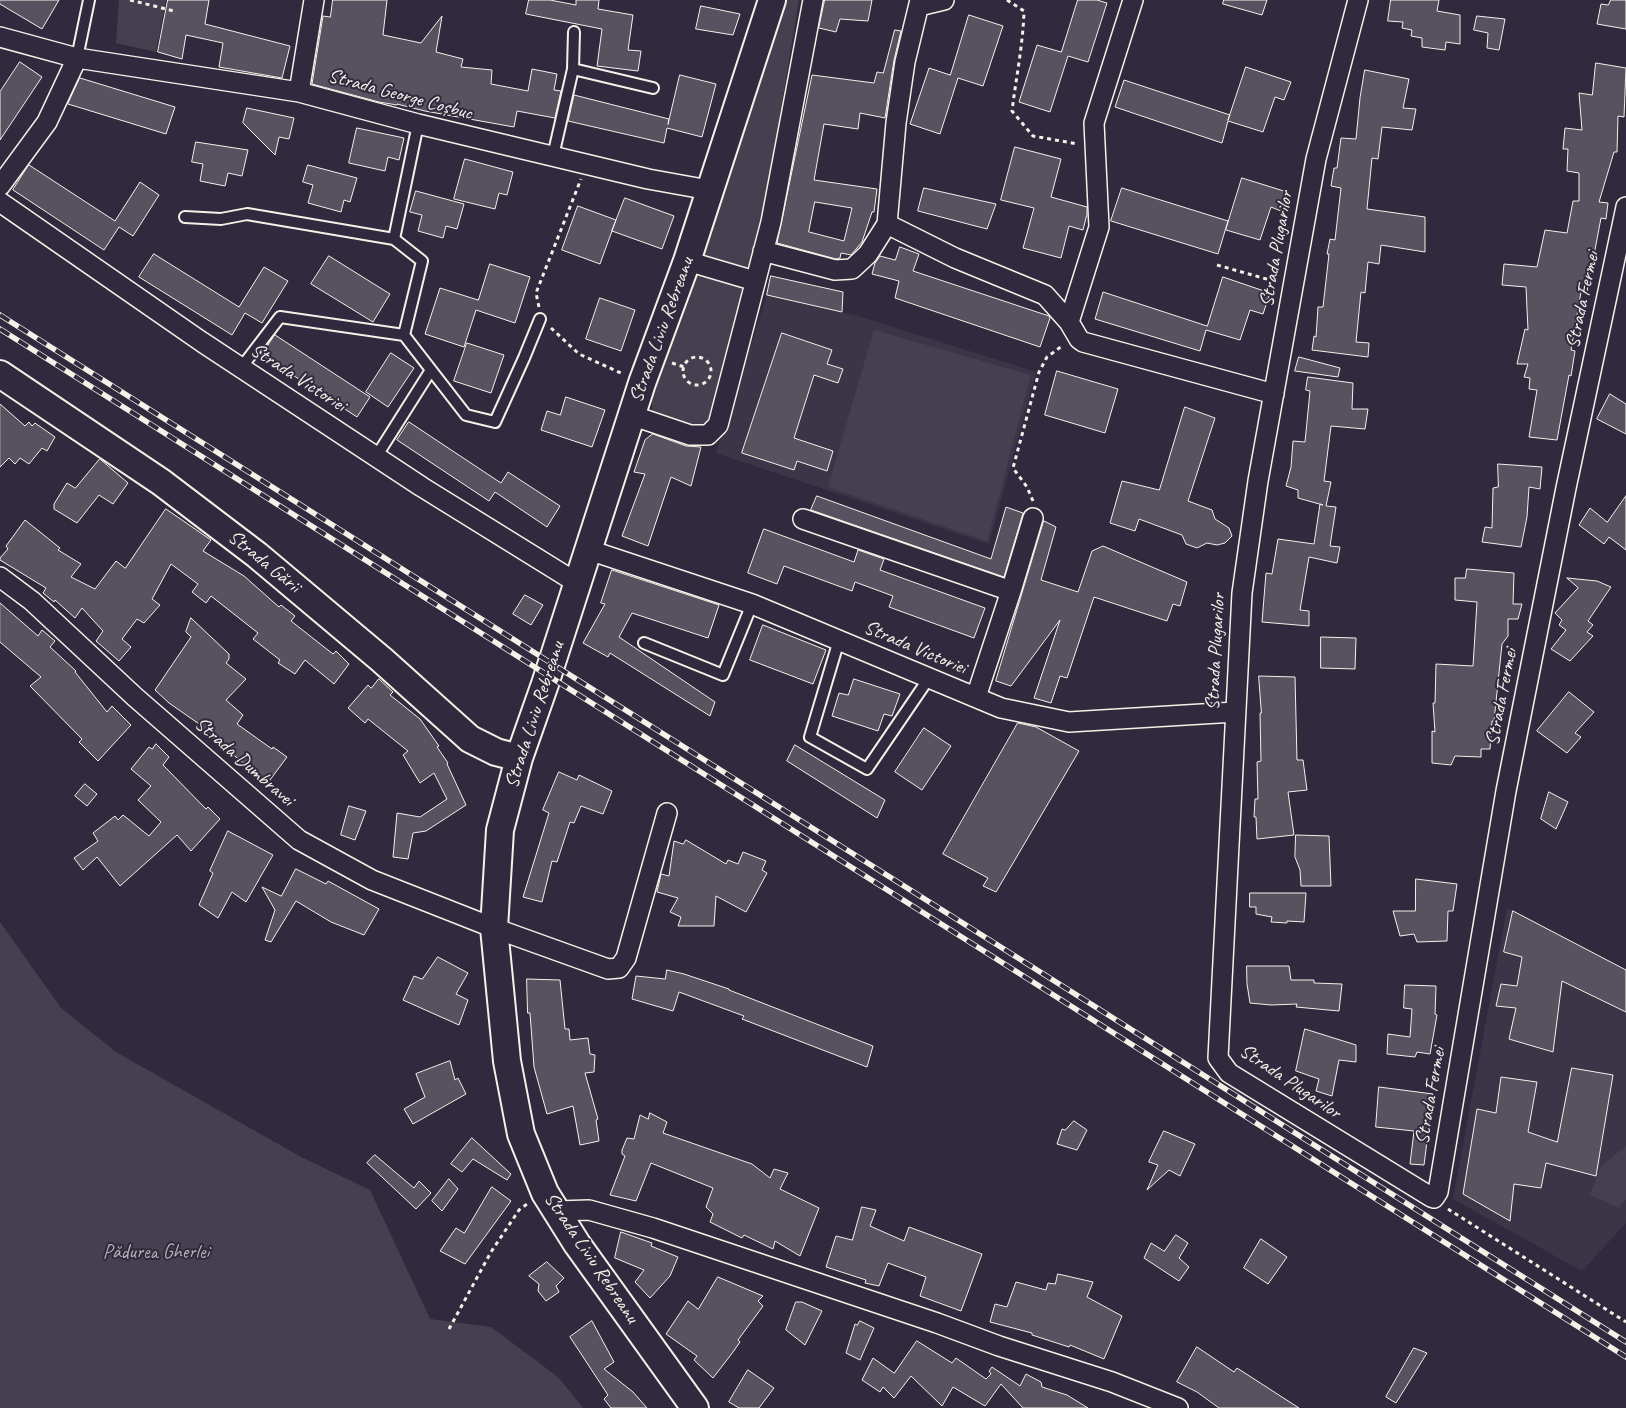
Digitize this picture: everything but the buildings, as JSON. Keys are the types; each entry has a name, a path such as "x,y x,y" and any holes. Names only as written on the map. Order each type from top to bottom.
{"main road":[{"name":"Strada Liviu Rebreanu","path":"695,1408 577,1244 551,1202 521,1134 507,1061 494,928 500,830 519,758 589,550 631,415 687,261 772,0"},
{"name":"Strada Gării","path":"0,374 161,482 257,556 382,660 470,739 496,752 519,758"}],"street":[{"path":"299,92 314,0"},
{"path":"631,415 690,435 708,435 718,424 771,222 813,0"},
{"path":"763,251 835,270 852,269 868,254 887,224 896,123 906,62 919,3 944,0"},
{"path":"1073,329 1099,227 1094,123 1133,0"},
{"name":"Strada Plugarilor","path":"1358,0 1316,159 1258,481 1242,593 1218,1058 1230,1073 1431,1197"},
{"name":"Strada George Coșbuc","path":"0,37 77,58 299,92 418,124 648,179 709,190"},
{"path":"0,186 47,122 77,58"},
{"name":"Strada Victoriei","path":"0,202 242,368 376,457 577,583"},
{"name":"Strada Fermei","path":"1431,1197 1436,1195 1439,1182 1508,781 1566,488 1626,207"},
{"path":"887,224 955,258 1045,295 1083,342 1274,394"},
{"path":"687,261 755,281"},
{"path":"976,697 1033,518"},
{"path":"803,519 1011,591"},
{"name":"Strada Victoriei","path":"589,550 752,604 1001,708 1069,722 1235,712"},
{"name":"Strada Dumbravei","path":"0,577 32,601 135,697 300,840 372,880 494,928 608,969 619,968 626,958 667,813"},
{"path":"551,1202 653,1228 937,1323 998,1346 1112,1382 1178,1408"}],"lane":[{"path":"77,58 89,0"},
{"path":"553,156 573,70 574,32"},
{"path":"573,70 653,88"},
{"path":"394,239 418,124"},
{"path":"185,217 221,219 247,214 394,239 422,261 404,335"},
{"path":"242,368 280,317 404,335 466,415 495,422 540,318"},
{"path":"376,457 431,370"},
{"path":"644,643 723,675 752,604"},
{"path":"839,640 810,737 867,769 929,678"}],"path":[{"path":"130,0 174,11"},
{"path":"1007,0 1024,11 1023,38 1012,111 1033,136 1095,146"},
{"path":"587,164 536,292 540,318 579,354 642,383"},
{"path":"1217,265 1293,287"},
{"path":"1033,518 1034,504 1027,487 1013,468 1038,372 1047,357 1073,329"},
{"path":"692,358 701,358 710,367 707,380 699,384 690,383 684,376 685,363 692,358"},
{"path":"1431,1197 1626,1322"},
{"path":"449,1329 490,1252 519,1210 551,1202"}],"shaded area":[{"path":"767,295 858,316 1036,372 989,544 716,453"},
{"path":"1507,908 1626,970 1626,1223 1582,1271 1453,1199"}],"green space":[{"path":"119,0 166,0 156,52 116,43"},
{"path":"785,0 799,0 763,216 711,421 698,428 658,417 653,412 651,398"},
{"path":"874,330 1031,375 987,541 828,487"},
{"name":"Pădurea Gherlei","path":"0,922 61,1008 116,1052 301,1157 370,1190 430,1319 491,1327 558,1377 583,1408 0,1408"},
{"path":"1626,1146 1626,1199 1619,1208 1590,1195 1601,1166"}],"railway":[{"path":"0,315 1626,1342"},
{"path":"0,329 1626,1357"}]}
